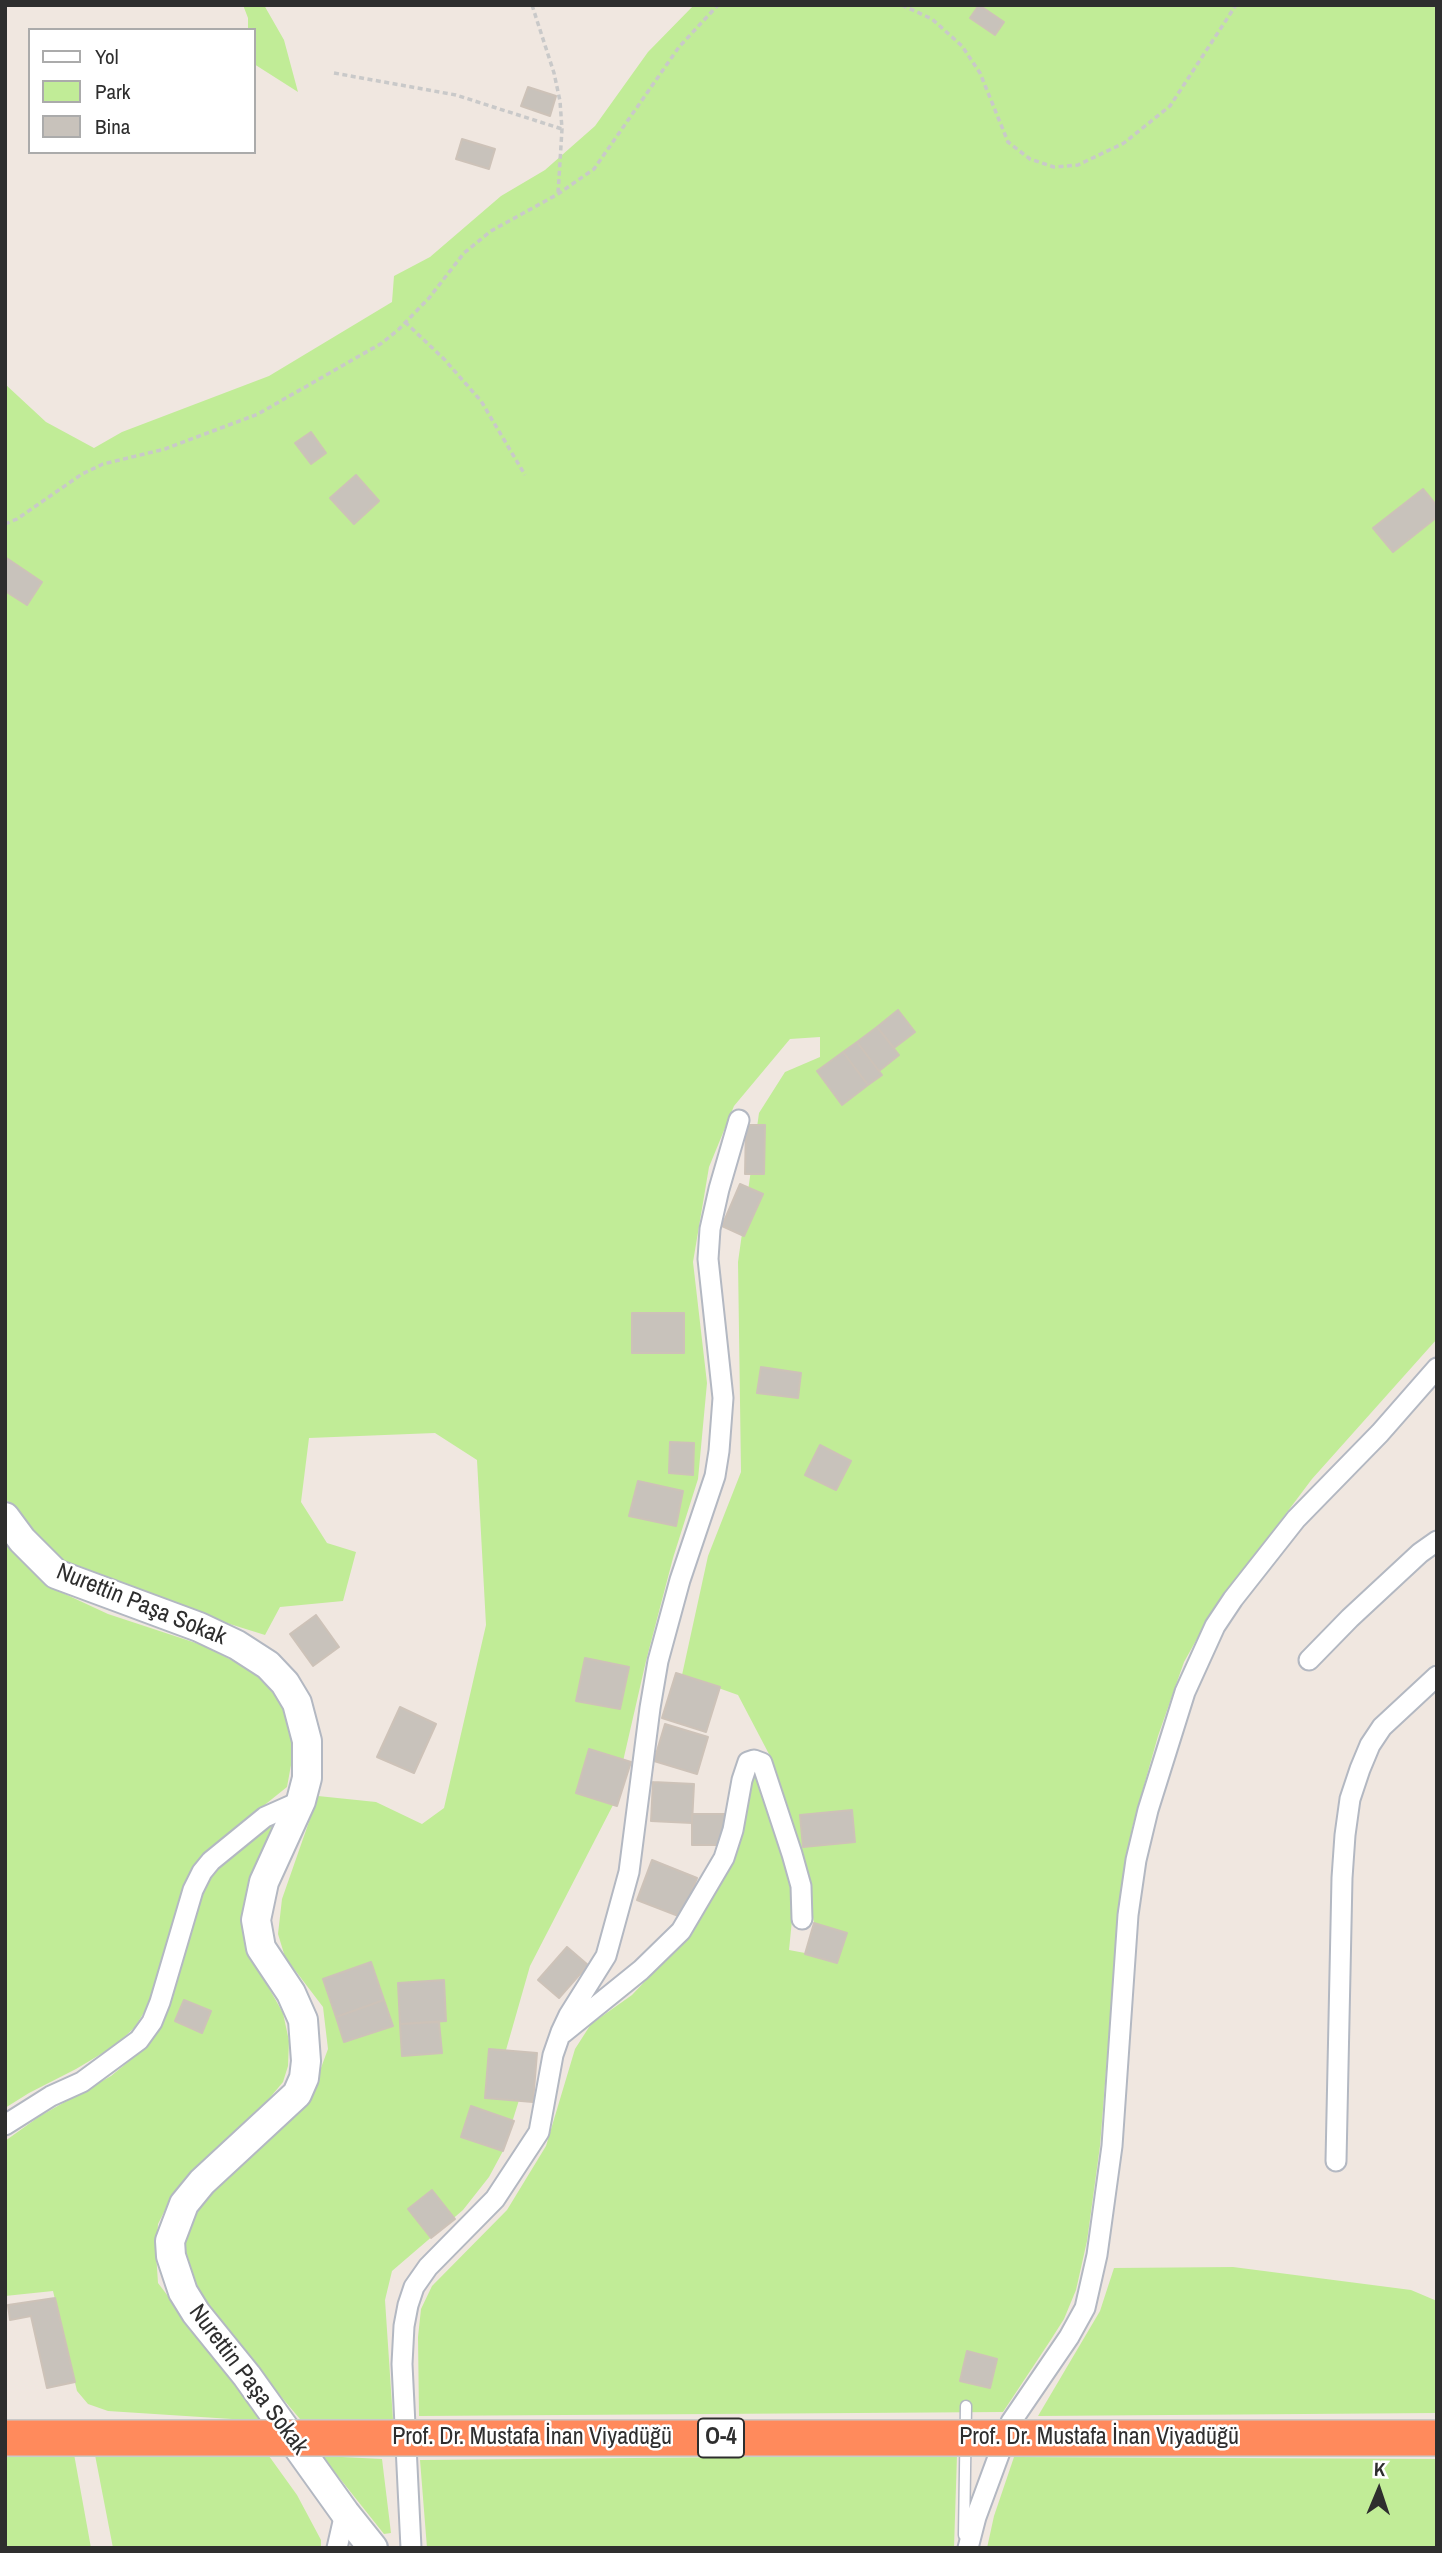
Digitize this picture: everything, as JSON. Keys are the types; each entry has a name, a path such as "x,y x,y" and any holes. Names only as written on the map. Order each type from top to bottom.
{"highway":[{"name":"Prof. Dr. Mustafa İnan Viyadüğü","path":"5,2438 1437,2438"}],"street":[{"path":"411,2548 402,2364 408,2305 414,2287 428,2267 495,2199 539,2132 559,2036 606,1956 629,1872 658,1661 680,1580 715,1476 719,1451 723,1398 708,1259 710,1229 739,1120"},
{"path":"966,2548 1011,2422 1069,2337 1085,2308 1097,2255 1112,2146 1128,1915 1136,1860 1148,1810 1185,1692 1215,1626 1233,1599 1296,1519 1380,1433 1437,1368"},
{"name":"Nurettin Paşa Sokak","path":"5,1517 22,1540 56,1574 198,1627 237,1645 268,1665 285,1684 297,1703 303,1720 308,1763 301,1801 264,1882 256,1920 261,1948 291,1993 303,2021 306,2061 304,2078 297,2094 202,2182 184,2204 170,2241 171,2256 183,2292 196,2314 247,2376 353,2537"},
{"path":"1309,1660 1350,1618 1420,1553 1437,1541"},
{"path":"1336,2161 1342,1878 1350,1799 1370,1745 1382,1727 1437,1676"},
{"path":"559,2036 641,1970 681,1931 724,1858 733,1830 742,1780 748,1762 754,1759 762,1763 792,1854 801,1886 802,1919"},
{"path":"5,2125 51,2096 82,2082 139,2039 152,2022 160,2002 193,1890 202,1872 211,1861 265,1817 301,1801"}],"lane":[{"path":"966,2406 966,2548"}],"path":[{"path":"532,5 560,101 562,129 558,194"},
{"path":"5,524 18,519 82,474 103,464 165,449 258,414 382,343 429,298 464,253 491,231 558,194 594,169 679,47 718,5"},
{"path":"902,5 932,19 962,46 980,73 1008,142 1030,159 1054,167 1079,165 1124,143 1170,106 1236,5"},
{"path":"334,73 456,95 562,129"},
{"path":"405,322 444,359 481,401 525,475"}],"green space":[{"path":"243,5 264,5 284,40 298,92 256,65 256,28 248,28 248,18"},
{"path":"694,5 1437,5 1437,1339 1312,1479 1212,1612 1184,1662 1158,1736 1132,1828 1120,1895 1100,2146 1087,2241 1076,2290 1064,2319 1003,2412 419,2416 418,2337 421,2309 432,2286 507,2210 546,2146 575,2049 591,2024 632,1995 698,1921 737,1848 749,1781 755,1776 760,1782 792,1880 793,1910 789,1950 805,1953 814,1923 807,1880 770,1756 738,1695 682,1675 708,1556 741,1472 738,1262 759,1113 785,1072 820,1057 820,1037 790,1039 734,1106 709,1167 693,1262 707,1383 698,1479 673,1558 646,1661 613,1805 530,1966 502,2064 520,2097 503,2151 489,2177 463,2210 392,2271 385,2300 393,2420 300,2419 217,2321 197,2291 183,2249 186,2226 194,2205 315,2084 328,2049 323,2007 285,1957 278,1934 282,1899 318,1796 376,1802 422,1824 444,1808 486,1625 477,1460 435,1433 309,1438 301,1502 327,1543 356,1552 343,1601 280,1607 265,1635 140,1596 69,1566 36,1536 5,1498 5,384 46,422 94,448 122,432 269,376 392,302 394,276 430,257 501,196 545,170 595,126 648,52"},
{"path":"5,1535 52,1588 108,1614 202,1645 261,1679 280,1701 292,1728 293,1754 287,1787 212,1847 187,1879 157,1991 135,2027 116,2045 5,2108"},
{"path":"272,1825 278,1826 245,1905 243,1932 248,1951 283,2013 289,2041 288,2066 283,2082 268,2100 171,2198 158,2224 156,2253 158,2283 263,2421 108,2411 88,2404 77,2391 53,2291 5,2296 5,2141 40,2116 111,2076 140,2052 159,2025 209,1876 259,1831"},
{"path":"1233,2267 1411,2290 1437,2301 1437,2413 1038,2416 1100,2311 1114,2268"},
{"path":"5,2447 74,2454 91,2548 5,2548"},
{"path":"95,2455 269,2456 297,2495 321,2540 321,2548 113,2548"},
{"path":"957,2455 954,2548 427,2548 420,2460"},
{"path":"322,2456 382,2459 391,2533 384,2534"},
{"path":"1014,2457 1437,2459 1437,2548 987,2548 994,2516"}],"building":[{"path":"979,5 1004,22 995,35 970,18"},
{"path":"528,87 556,96 550,116 521,106"},
{"path":"462,139 495,149 489,169 456,159"},
{"path":"311,432 326,453 311,464 295,443"},
{"path":"356,475 379,501 354,524 330,498"},
{"path":"1423,489 1437,506 1437,517 1393,552 1373,528"},
{"path":"5,557 42,582 27,605 5,591"},
{"path":"898,1010 915,1032 894,1048 877,1027"},
{"path":"877,1027 899,1055 879,1071 857,1042"},
{"path":"857,1042 882,1075 868,1085 843,1052"},
{"path":"843,1052 868,1085 842,1105 817,1071"},
{"path":"746,1125 765,1125 764,1174 745,1174"},
{"path":"740,1184 763,1194 744,1236 722,1226"},
{"path":"632,1313 684,1313 684,1353 632,1353"},
{"path":"761,1367 801,1373 798,1398 757,1393"},
{"path":"670,1442 694,1443 693,1475 669,1473"},
{"path":"820,1445 851,1461 836,1490 805,1475"},
{"path":"638,1481 683,1491 676,1526 629,1516"},
{"path":"316,1615 339,1647 313,1666 290,1634"},
{"path":"585,1658 629,1667 620,1709 576,1701"},
{"path":"676,1673 720,1687 706,1732 662,1718"},
{"path":"400,1707 436,1724 414,1773 377,1757"},
{"path":"665,1724 708,1737 697,1774 654,1761"},
{"path":"589,1749 631,1762 617,1806 576,1793"},
{"path":"653,1782 694,1784 692,1823 651,1821"},
{"path":"852,1810 855,1842 803,1847 800,1815"},
{"path":"692,1814 725,1814 725,1845 692,1845"},
{"path":"652,1860 697,1878 681,1917 637,1900"},
{"path":"814,1923 847,1933 837,1963 805,1954"},
{"path":"567,1947 588,1965 559,1998 538,1980"},
{"path":"371,1962 384,2000 336,2017 323,1979"},
{"path":"444,1980 446,2021 400,2024 398,1983"},
{"path":"184,2000 211,2011 202,2033 175,2021"},
{"path":"384,2000 393,2026 344,2042 336,2017"},
{"path":"439,2022 442,2053 402,2056 400,2024"},
{"path":"489,2049 537,2053 533,2102 485,2098"},
{"path":"471,2106 514,2121 503,2151 461,2137"},
{"path":"432,2190 455,2219 431,2238 408,2209"},
{"path":"55,2298 75,2382 47,2388 31,2316 10,2320 8,2305"},
{"path":"967,2351 997,2359 990,2388 960,2381"}]}
